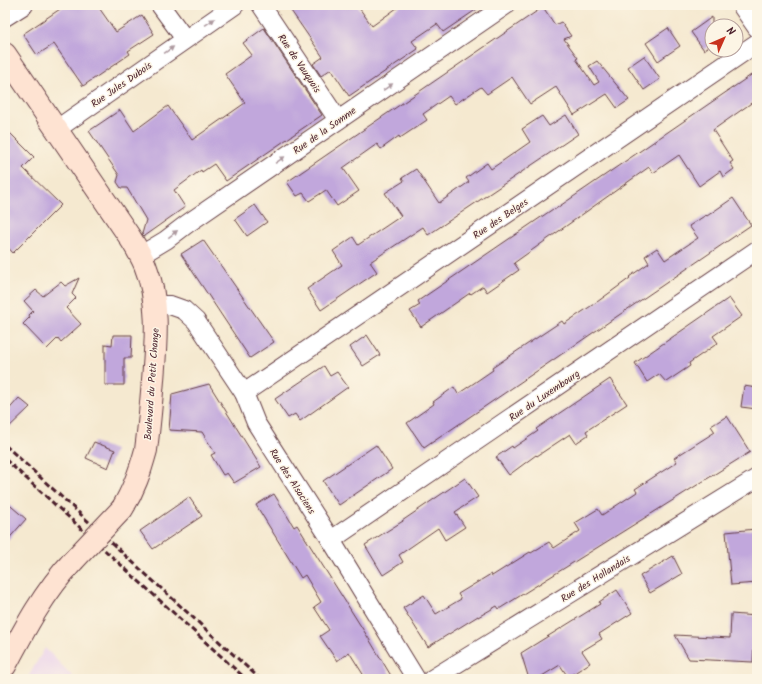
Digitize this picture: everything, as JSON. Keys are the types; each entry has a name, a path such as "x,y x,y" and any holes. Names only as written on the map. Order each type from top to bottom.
{"main road":[{"name":"Boulevard du Petit Change","path":"5,54 141,255 146,266 156,305 156,339 146,450 142,467 131,494 122,509 54,583 43,599 5,666"}],"street":[{"path":"5,18 24,5"},
{"path":"160,5 185,39"},
{"name":"Rue Jules Dubois","path":"57,129 235,5"},
{"name":"Rue de Vauquois","path":"261,5 338,120"},
{"name":"Rue de la Somme","path":"141,255 166,240 187,224 506,5"},
{"path":"741,5 757,28"},
{"name":"Rue des Belges","path":"244,393 757,43"},
{"name":"Rue du Luxembourg","path":"331,540 757,250"},
{"name":"Rue des Alsaciens","path":"156,305 170,305 184,310 196,321 244,393 256,423 331,540 416,679"},
{"name":"Rue des Hollandais","path":"432,679 757,478"}],"shaded area":[{"path":"45,648 75,679 27,679"}],"building":[{"path":"66,5 97,5 116,32 142,15 154,34 128,51 130,54 83,86 54,44 37,55 23,34"},
{"path":"287,5 357,5 372,26 401,5 483,5 443,32 437,24 412,41 418,49 349,96 331,69 321,76 313,64 323,57"},
{"path":"543,7 555,25 561,22 571,36 564,39 578,58 576,59 594,85 599,82 589,66 597,61 629,100 617,108 607,94 574,115 556,87 530,104 512,77 487,94 481,87 455,104 449,96 423,114 427,120 400,138 399,136 381,149 377,144 343,168 359,191 337,206 326,190 309,201 303,193 297,196 287,182"},
{"path":"704,23 704,50 691,32"},
{"path":"264,28 322,115 226,181 214,164 202,172 201,170 174,190 185,207 144,236 142,234 146,220 127,188 121,188 117,182 119,175 89,131 120,110 134,131 168,106 192,140 245,103 225,74 252,55 243,43"},
{"path":"668,28 680,46 658,61 646,43"},
{"path":"644,56 660,79 644,90 628,67"},
{"path":"757,71 757,99 713,130 733,161 730,163 734,169 723,177 720,171 699,186 679,155 653,173 649,167 514,263 519,270 487,292 483,286 471,294 470,293 421,327 410,311 420,305 418,301"},
{"path":"566,115 578,134 428,235 423,227 370,262 377,272 321,310 307,289 342,265 333,251 353,237 358,245 401,216 385,193 404,181 402,178 416,169 439,203 469,182 466,178 487,163 491,169 530,142 522,129 542,116 549,126"},
{"path":"5,128 34,157 23,168 61,205 13,253 5,244"},
{"path":"733,198 751,225 424,448 407,423 434,404 433,402 454,387 458,394 493,370 492,368 562,321 564,324 597,302 649,263 645,256 657,248 665,260 698,238 689,226 706,215 707,216"},
{"path":"255,205 267,222 247,236 235,219"},
{"path":"203,240 274,342 250,358 181,254"},
{"path":"79,278 72,294 76,298 66,308 81,324 61,342 58,338 47,349 23,324 30,317 29,315 33,311 24,301 36,290 43,296 61,282 65,286"},
{"path":"729,298 742,316 713,336 718,343 689,363 690,366 666,382 659,374 647,382 635,363"},
{"path":"113,335 132,335 131,358 124,358 124,385 105,385 105,344 112,345"},
{"path":"367,335 380,355 363,366 350,347"},
{"path":"324,366 330,376 337,372 348,387 300,421 295,414 288,418 275,399"},
{"path":"610,379 627,404 586,431 588,435 576,443 570,434 537,456 536,455 509,475 496,457 512,446 513,448 538,431 536,429"},
{"path":"209,384 261,467 234,483 227,473 223,475 211,455 215,453 202,432 169,430 172,394"},
{"path":"744,386 757,388 757,409 741,407"},
{"path":"19,398 30,407 5,431 5,414"},
{"path":"727,416 750,452 499,609 497,606 478,616 428,647 403,608 424,595 436,614 461,599 458,594 491,574 492,576 530,552 531,553 549,542 554,548 580,531 575,523 598,509 602,515 637,492 635,489 677,462 674,458 715,432 711,426"},
{"path":"94,442 115,450 108,468 86,458"},
{"path":"376,445 392,469 339,505 323,481"},
{"path":"465,478 478,497 455,512 465,527 445,540 438,528 399,555 403,562 383,575 365,545 403,521"},
{"path":"274,494 294,527 297,525 393,679 366,679 349,652 337,661 320,636 329,630 314,607 321,602 305,575 301,578 256,505"},
{"path":"189,497 202,516 153,549 140,531"},
{"path":"5,501 26,519 5,543"},
{"path":"756,529 757,583 731,585 726,532"},
{"path":"673,556 682,574 650,593 640,576"},
{"path":"617,590 632,613 599,634 602,639 582,651 590,663 568,677 560,665 537,679 529,679 521,653 600,604 599,602"},
{"path":"731,614 757,616 757,639 754,639 753,662 689,659 675,635 730,638"}],"railway":[{"path":"5,445 260,679"},
{"path":"5,459 246,679"}]}
